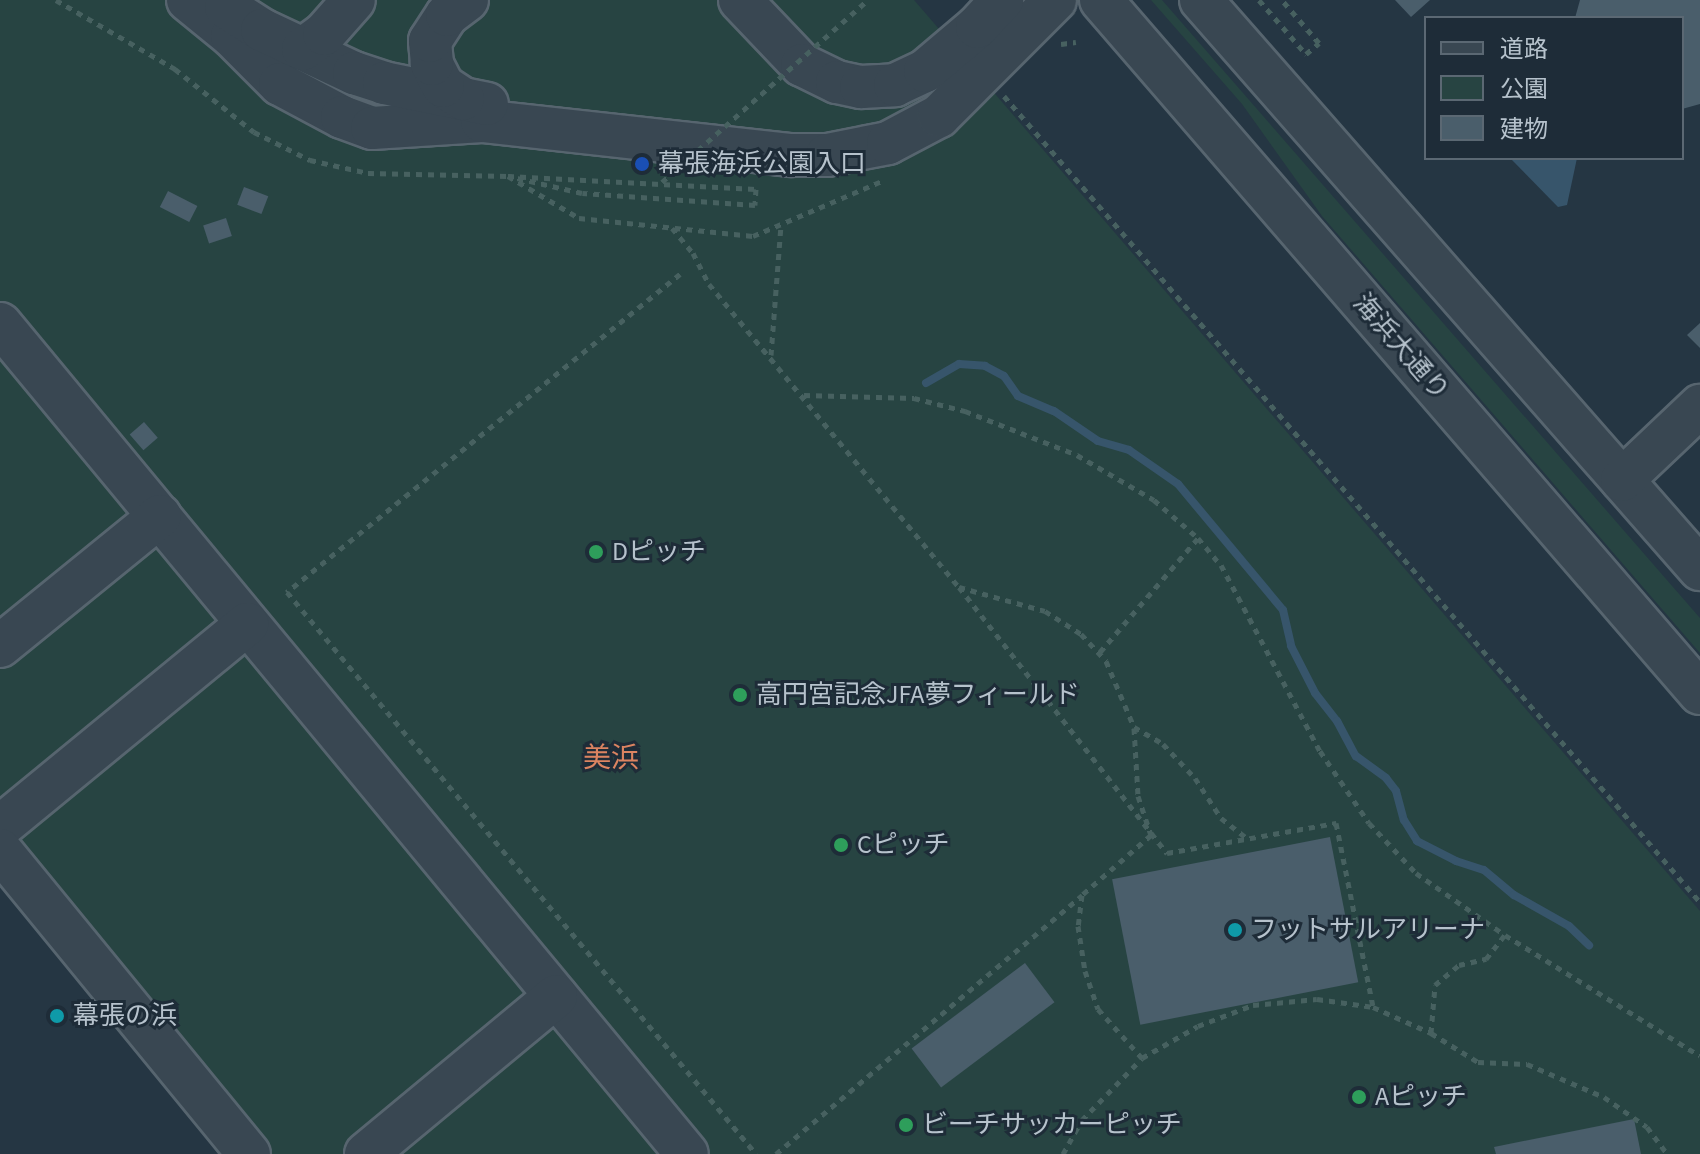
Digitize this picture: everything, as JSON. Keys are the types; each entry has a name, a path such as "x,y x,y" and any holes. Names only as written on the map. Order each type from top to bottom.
{"street":[{"path":"188,0 232,36 280,84 342,117 372,128 482,121 791,155 827,155 888,143 939,116 1055,0"},
{"path":"215,0 272,15 303,49 384,83 616,126 648,139"},
{"path":"303,49 324,34 354,0"},
{"path":"463,99 443,86 432,64 430,41 447,15 467,0"},
{"path":"740,0 802,65 837,82 861,87 895,85 925,71 977,27 1002,0"},
{"name":"海浜大通り","path":"1101,0 1700,693"},
{"path":"1201,0 1700,569"},
{"path":"0,324 687,1154"},
{"path":"1622,480 1700,406"},
{"path":"0,646 160,516"},
{"path":"0,827 247,624"},
{"path":"0,850 249,1154"},
{"path":"366,1154 556,996"}],"path":[{"path":"662,182 756,189 755,205 582,193 508,176 662,182 868,0"},
{"path":"1259,0 1306,54 1319,43 1282,0"},
{"path":"999,89 1700,902"},
{"path":"771,356 781,224"},
{"path":"672,228 693,253 709,284 804,395 959,587 1167,853 1336,823 1373,1007"},
{"path":"680,274 287,592 756,1154"},
{"path":"804,395 914,398 965,411 1077,455 1154,500 1198,538 1221,565 1320,751 1369,823 1416,873 1505,935 1700,1056"},
{"path":"1100,652 1198,538"},
{"path":"959,587 1045,611 1081,634 1100,652 1134,727 1138,796 1151,835"},
{"path":"1134,727 1163,744 1195,778 1221,818 1248,838"},
{"path":"776,1154 1151,835"},
{"path":"1082,895 1078,926 1085,971 1098,1009 1142,1058"},
{"path":"1431,1033 1435,985 1459,965 1486,959 1505,935"},
{"path":"1063,1154 1082,1120 1142,1058 1198,1026 1253,1005 1317,999 1373,1007 1431,1033 1478,1062 1527,1064 1604,1097 1647,1127 1667,1154"}],"green space":[{"path":"0,0 914,0 1700,911 1700,1154 234,1154 0,871"},
{"path":"1151,0 1162,0 1700,618 1700,653 1322,216 1242,104"}],"water":[{"path":"1512,160 1577,160 1567,205 1558,207"}],"building":[{"path":"1395,0 1430,0 1411,17"},
{"path":"1580,0 1700,0 1700,104 1684,108 1684,16 1576,16"},
{"path":"244,187 268,196 261,214 237,205"},
{"path":"168,191 197,206 189,222 160,207"},
{"path":"226,218 232,236 209,243 203,225"},
{"path":"1700,323 1700,348 1687,335"},
{"path":"144,422 158,438 143,450 130,434"},
{"name":"フットサルアリーナ","path":"1330,837 1358,982 1140,1025 1112,879"},
{"path":"1025,963 1054,1002 941,1088 912,1048"},
{"path":"1634,1119 1641,1154 1496,1154 1494,1147"}],"waterway":[{"path":"926,383 959,364 985,366 1004,376 1018,396 1054,411 1098,441 1129,450 1178,484 1283,610 1291,646 1315,693 1337,721 1356,756 1386,778 1396,791 1404,820 1417,841 1456,861 1484,870 1514,895 1569,926 1589,945"}],"place":[{"name":"幕張海浜公園入口","path":"642,164"},
{"name":"Dピッチ","path":"596,552"},
{"name":"高円宮記念JFA夢フィールド","path":"740,695"},
{"name":"Cピッチ","path":"841,845"},
{"name":"フットサルアリーナ","path":"1235,930"},
{"name":"幕張の浜","path":"57,1016"},
{"name":"Aピッチ","path":"1359,1097"},
{"name":"ビーチサッカーピッチ","path":"906,1125"}],"district":[{"name":"美浜","path":"611,758"}]}
